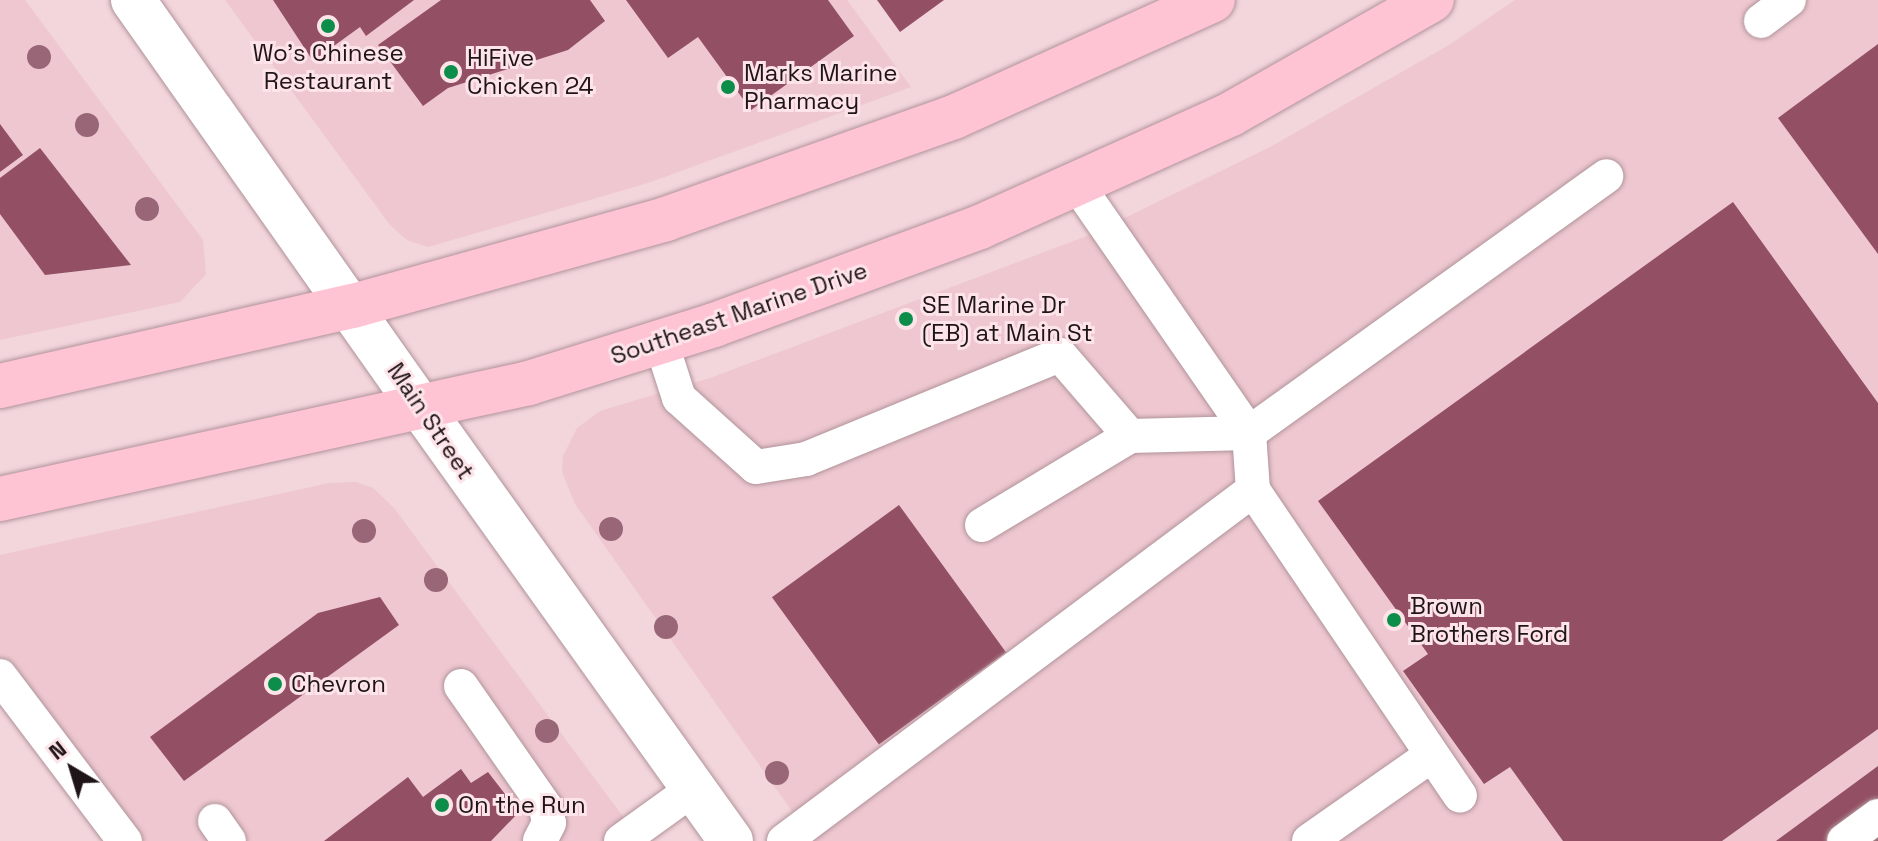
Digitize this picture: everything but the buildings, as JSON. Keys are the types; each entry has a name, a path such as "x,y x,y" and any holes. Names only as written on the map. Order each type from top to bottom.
{"main road":[{"path":"0,386 353,306 666,219 940,122 1037,84 1213,0"},
{"name":"Southeast Marine Drive","path":"0,499 529,383 661,342 980,227 1231,114 1432,0"}],"street":[{"name":"Main Street","path":"133,0 731,841"}],"lane":[{"path":"1761,21 1789,0"},
{"path":"982,525 1130,436 1249,433 1606,176"},
{"path":"1076,183 1249,433 1253,490 1429,757 1460,796"},
{"path":"661,342 679,398 756,467 806,459 1060,355 1130,436"},
{"path":"784,841 1253,490"},
{"path":"0,676 125,841"},
{"path":"461,686 546,808 549,823 540,841"},
{"path":"1309,841 1429,757"},
{"path":"621,841 693,789"},
{"path":"1844,841 1878,816"}],"shaded area":[{"path":"0,0 25,0 203,240 206,274 180,302 0,340"},
{"path":"225,0 847,0 911,87 648,183 428,247 407,240 390,225"},
{"path":"1515,0 1878,0 1878,841 813,841 575,504 562,472 563,456 577,428 600,411 710,378 1092,234 1270,147 1449,45"},
{"path":"356,482 373,488 394,508 641,841 125,841 0,676 0,555 329,483"}],"place":[{"name":"Wo's Chinese Restaurant","path":"328,26"},
{"name":"HiFive Chicken 24","path":"451,72"},
{"name":"Marks Marine Pharmacy","path":"728,87"},
{"name":"SE Marine Dr (EB) at Main St","path":"906,319"},
{"name":"Brown Brothers Ford","path":"1394,620"},
{"name":"Chevron","path":"275,684"},
{"name":"On the Run","path":"442,805"}]}
